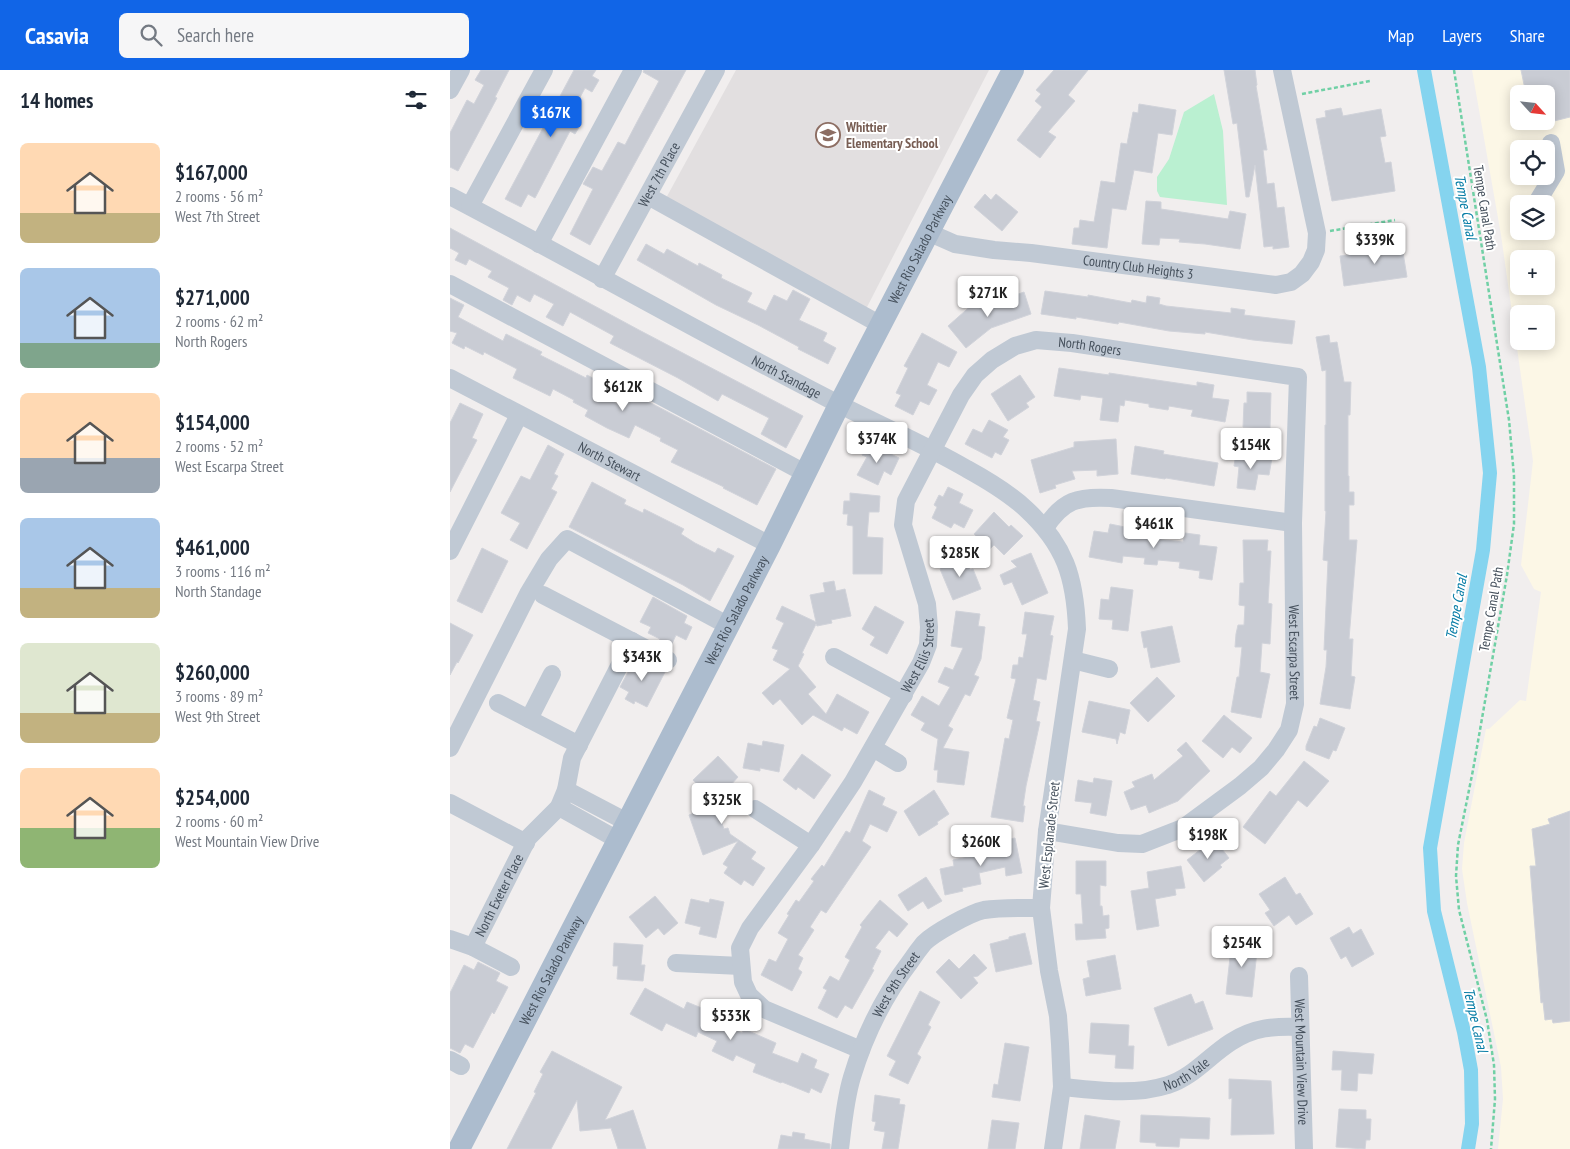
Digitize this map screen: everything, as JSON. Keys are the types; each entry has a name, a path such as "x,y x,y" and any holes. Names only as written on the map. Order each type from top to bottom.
{"main road":[{"name":"West Rio Salado Parkway","path":"459,1149 770,545 839,405 1013,70"}],"street":[{"path":"450,90 461,70"},
{"path":"470,206 544,70"},
{"path":"539,244 633,70"},
{"name":"West 7th Place","path":"602,279 716,70"},
{"name":"Country Club Heights 3","path":"930,233 955,244 994,250 1031,253 1276,285 1291,282 1302,274 1311,262 1316,250 1317,233 1282,70"},
{"name":"North Standage","path":"450,196 839,405 932,449 1005,492 1026,508 1045,528"},
{"path":"648,196 881,325"},
{"path":"450,284 806,473"},
{"name":"North Rogers","path":"932,449 975,375 992,360 1015,346 1036,340 1072,343 1298,377"},
{"name":"West Escarpa Street","path":"1046,831 1118,843 1142,844 1166,836 1184,828 1261,768 1289,730 1295,704 1293,523 1298,377"},
{"name":"North Stewart","path":"450,378 770,545"},
{"path":"450,551 456,523 519,415"},
{"name":"West Ellis Street","path":"861,1050 764,1009 749,995 743,982 740,948 750,928 811,845 873,748 922,663 928,645 927,604 903,525 906,502 932,449"},
{"path":"1045,528 1055,513 1070,502 1090,497 1111,498 1293,523"},
{"name":"West Esplanade Street","path":"1045,528 1055,542 1072,579 1076,601 1077,629 1046,831 1041,908 1049,971 1058,1016 1062,1087 1053,1149"},
{"path":"450,748 528,594 549,559 567,539 728,626"},
{"path":"543,595 668,660"},
{"name":"North Exeter Place","path":"473,947 528,838 559,807 566,790 572,758 632,641"},
{"path":"834,656 904,695"},
{"path":"1073,660 1110,669"},
{"path":"530,719 552,674"},
{"path":"498,703 579,745"},
{"path":"873,748 898,763"},
{"path":"566,790 623,831"},
{"name":"North Exeter Place","path":"450,803 526,843"},
{"path":"559,807 623,831"},
{"path":"754,810 811,845"},
{"name":"West 9th Street","path":"840,1149 851,1080 861,1050 878,1014 903,971 924,943 954,923 982,910 1041,908"},
{"name":"North Exeter Place","path":"450,939 473,947 511,967"},
{"path":"676,963 741,966"},
{"name":"West Mountain View Drive","path":"1299,976 1304,1149"},
{"name":"North Vale","path":"1062,1087 1112,1092 1139,1091 1169,1084 1194,1072 1231,1042 1251,1032 1272,1026 1300,1027"}],"path":[{"name":"Tempe Canal Path","path":"1454,70 1509,420 1514,476 1514,524 1507,575 1474,770 1458,845 1456,876 1459,910 1487,1020 1494,1065 1495,1099 1491,1149"},
{"path":"1288,97 1370,81"},
{"path":"1317,233 1396,220"}],"shaded area":[{"name":"Whittier Elementary School","path":"736,70 989,70 866,309 665,200"},
{"path":"1472,70 1570,70 1570,1149 1498,1149 1503,1099 1501,1067 1467,903 1462,869 1464,843 1486,729 1489,729 1520,700 1526,701 1541,592 1534,589 1521,565 1533,461 1517,350 1555,350 1555,305 1511,305 1501,235"}],"green space":[{"path":"1214,94 1223,131 1227,205 1160,197 1157,191 1157,177 1169,159 1184,112"}],"building":[{"path":"481,70 509,70 495,97 497,98 458,171 450,167 450,133 467,100 474,104 484,85 475,80"},
{"path":"574,70 596,70 592,76 599,80 592,92 585,88 569,118 581,124 575,134 570,131 535,198 528,194 521,207 505,199"},
{"path":"644,70 686,70 590,245 570,234 593,189 583,184 593,167 602,171 618,142 625,145 659,81 643,72"},
{"path":"1054,70 1088,70 1068,95 1075,101 1048,132 1056,137 1040,158 1017,140 1042,107 1035,101 1041,94 1036,90"},
{"path":"1224,70 1255,70 1267,150 1263,150 1267,184 1274,183 1277,208 1284,207 1289,247 1273,249 1273,246 1264,247 1255,165 1249,197 1246,197 1237,123 1233,124"},
{"path":"1521,70 1570,70 1570,117 1555,121 1555,85 1524,85"},
{"path":"1139,104 1176,110 1172,135 1158,133 1152,173 1134,170 1126,210 1112,208 1107,248 1072,244 1074,228 1079,228 1080,220 1094,222 1101,181 1115,183 1121,143 1127,144 1133,112 1138,113"},
{"path":"1341,108 1343,116 1381,109 1386,136 1380,137 1385,163 1391,162 1395,191 1332,201 1316,119 1326,117 1325,111"},
{"path":"985,194 991,200 996,194 1018,212 1002,231 974,207"},
{"path":"1146,201 1161,202 1161,209 1228,219 1230,211 1246,214 1240,249 1179,242 1180,239 1160,238 1159,245 1142,244"},
{"path":"450,228 803,416 786,448 761,434 769,418 722,394 718,401 610,343 614,336 570,312 563,326 546,317 554,304 534,294 530,302 517,295 512,305 503,300 509,288 488,277 492,271 469,259 466,265 455,260 459,253 450,248"},
{"path":"1401,240 1407,277 1344,286 1340,256 1379,251 1379,243"},
{"path":"646,244 664,254 667,249 698,266 699,263 722,275 721,278 752,293 747,302 766,311 774,295 787,301 793,290 810,299 799,320 827,333 823,341 836,348 828,364 758,325 716,305 637,260"},
{"path":"1045,291 1088,297 1088,295 1131,303 1132,300 1146,303 1147,296 1160,298 1159,304 1166,306 1231,313 1231,308 1245,310 1244,315 1295,321 1292,344 1205,332 1205,334 1169,331 1119,322 1118,324 1076,317 1076,319 1041,314"},
{"path":"1024,292 1031,314 991,328 966,348 948,326 974,303 978,308"},
{"path":"450,298 464,305 458,317 503,341 506,334 542,352 540,355 586,378 587,375 613,389 608,399 625,408 632,393 776,469 757,505 671,462 678,450 660,441 661,438 635,425 629,438 607,428 585,416 588,410 573,402 574,400 553,389 550,396 513,378 517,369 484,352 483,355 465,346 464,349 452,343 457,333 450,331"},
{"path":"922,333 957,352 949,367 938,362 927,385 937,390 929,405 920,401 913,415 895,406 901,395 896,393 908,368 904,366"},
{"path":"1329,335 1330,343 1337,342 1344,382 1351,382 1350,415 1348,415 1348,476 1349,492 1354,492 1354,505 1349,505 1349,540 1357,540 1349,639 1353,639 1351,676 1355,677 1350,709 1320,704 1327,650 1324,650 1328,561 1323,560 1326,511 1326,370 1322,371 1316,337"},
{"path":"1059,368 1109,375 1109,373 1197,386 1197,382 1214,385 1212,398 1229,400 1225,422 1191,416 1193,410 1169,406 1168,410 1149,407 1149,404 1125,400 1124,406 1120,405 1118,422 1100,420 1103,398 1081,395 1080,400 1054,396"},
{"path":"1020,375 1035,397 1026,403 1029,407 1008,421 991,394"},
{"path":"1247,392 1271,393 1270,428 1243,427 1244,403 1247,403"},
{"path":"460,403 483,414 472,438 477,440 450,492 450,423"},
{"path":"989,420 1008,430 1003,437 1009,440 1001,455 995,452 992,458 965,444 973,429 982,433"},
{"path":"1116,439 1118,474 1097,476 1097,470 1072,471 1075,479 1055,485 1056,488 1040,493 1031,460 1074,447 1074,442"},
{"path":"868,443 899,458 891,475 884,471 878,485 857,475 867,457 862,455"},
{"path":"548,445 564,454 554,474 558,476 551,489 557,492 527,549 510,540 520,523 501,513 521,476 530,480"},
{"path":"1135,446 1164,451 1163,454 1218,463 1214,486 1131,474"},
{"path":"1236,453 1272,458 1269,475 1258,474 1255,490 1237,488 1239,467 1234,466"},
{"path":"592,482 626,500 624,504 643,513 644,509 684,529 681,534 695,543 715,553 718,548 734,556 710,601 683,585 569,527"},
{"path":"948,487 963,494 959,503 973,510 964,528 954,523 951,528 932,518 937,507 934,505 939,495 943,497"},
{"path":"850,493 880,496 879,512 869,512 867,537 883,538 882,574 853,574 853,526 847,525 848,514 843,514 844,501 850,501"},
{"path":"994,512 1009,527 1011,525 1023,536 1004,555 994,545 990,549 974,534"},
{"path":"1110,524 1140,530 1140,528 1157,530 1156,539 1183,542 1185,533 1200,535 1199,545 1217,547 1212,580 1199,578 1200,571 1179,568 1180,562 1158,560 1157,565 1144,564 1145,558 1123,556 1122,563 1089,557 1094,531 1108,533"},
{"path":"1243,540 1268,540 1267,551 1271,551 1268,603 1272,604 1270,644 1262,643 1260,672 1270,674 1261,718 1231,712 1237,677 1239,677 1242,647 1235,647 1236,634 1238,625 1244,625 1245,606 1239,605 1240,583 1244,583"},
{"path":"482,548 508,561 482,613 457,601"},
{"path":"1031,553 1048,593 1022,605 1012,582 1004,585 1000,575 1017,567 1011,561"},
{"path":"965,556 970,570 973,569 981,589 953,600 940,569 946,563"},
{"path":"834,581 836,591 845,589 851,616 831,620 832,623 817,626 816,624 798,666 816,687 808,694 826,714 837,694 869,712 857,734 844,727 842,731 813,715 802,725 780,699 773,705 762,693 790,669 773,660 778,650 772,648 784,623 776,619 782,606 816,622 810,595 825,592 823,583"},
{"path":"1111,587 1133,590 1128,631 1112,629 1113,620 1099,619 1101,599 1109,600"},
{"path":"653,597 687,616 684,623 692,627 686,640 676,635 670,648 658,642 660,639 648,633 651,627 640,622"},
{"path":"875,606 904,622 887,654 870,645 875,637 862,629"},
{"path":"956,611 980,614 978,626 985,627 981,659 974,675 979,677 970,696 965,694 948,726 953,729 943,748 969,752 964,785 937,782 938,770 934,770 938,739 921,730 925,723 911,715 922,696 939,706 950,687 938,682 945,667 953,670 963,648 951,646"},
{"path":"1025,612 1054,616 1050,635 1053,636 1046,680 1037,678 1033,700 1040,702 1036,721 1040,722 1026,786 1023,822 991,817 1005,738 1009,739 1013,720 1007,718 1016,679 1011,678 1013,665 1018,665 1019,657 1023,658 1027,634 1022,634"},
{"path":"450,623 473,635 450,675"},
{"path":"1172,626 1180,662 1151,668 1147,647 1144,648 1141,632"},
{"path":"641,658 666,670 647,707 635,701 634,704 625,699 629,692 620,687 633,663 637,666"},
{"path":"1157,677 1175,696 1148,722 1130,703"},
{"path":"1089,701 1130,710 1125,734 1120,732 1117,744 1116,739 1082,732"},
{"path":"1224,715 1252,738 1240,753 1232,747 1223,758 1202,741"},
{"path":"1320,718 1345,728 1336,751 1333,750 1329,759 1306,750 1314,726 1317,727"},
{"path":"763,741 784,745 779,772 760,768 760,771 743,768 748,743 762,746"},
{"path":"1186,742 1210,771 1178,801 1149,813 1146,805 1131,810 1124,792 1135,787 1132,782 1152,774 1154,780 1183,756 1177,750"},
{"path":"802,754 831,775 814,799 798,787 796,790 783,780"},
{"path":"718,756 738,777 711,807 715,805 724,829 728,828 730,834 756,852 751,859 765,868 753,886 744,880 741,885 724,873 728,867 723,864 738,841 703,855 689,815 710,807 698,795 702,790 693,780"},
{"path":"1304,761 1329,781 1307,807 1298,800 1265,844 1243,827 1270,791 1276,796"},
{"path":"1094,778 1112,781 1106,816 1090,813 1092,803 1075,801 1078,780 1093,783"},
{"path":"869,790 885,798 882,805 897,812 887,832 870,824 862,841 871,847 826,913 821,910 810,927 814,930 798,955 803,958 798,969 802,972 792,991 761,975 769,959 776,962 788,939 778,933 789,915 787,914 796,900 799,902 814,881 811,879 822,865 824,867 846,831 850,833"},
{"path":"934,790 949,814 937,822 938,824 919,836 904,811"},
{"path":"1570,811 1570,1021 1553,1023 1552,1019 1545,1020 1543,1002 1541,1003 1530,866 1536,866 1532,829 1550,824 1548,819"},
{"path":"1015,838 1022,873 1006,876 1005,867 979,873 981,884 962,888 963,891 945,895 940,869 954,866 953,860 984,854 983,849 1004,844 1003,840"},
{"path":"1214,839 1229,858 1220,865 1222,867 1204,882 1187,860"},
{"path":"1076,861 1106,861 1106,886 1100,885 1100,906 1102,906 1103,916 1109,915 1109,928 1105,929 1106,938 1076,940 1075,924 1083,924 1081,894 1076,894"},
{"path":"1181,866 1185,888 1175,889 1176,895 1155,899 1159,926 1137,930 1131,891 1149,888 1147,872"},
{"path":"926,877 942,901 928,909 923,901 908,911 898,895"},
{"path":"1285,877 1296,895 1300,893 1313,914 1296,925 1289,915 1274,926 1265,913 1270,910 1259,894"},
{"path":"655,896 678,923 664,935 658,928 646,938 629,917"},
{"path":"691,899 709,903 710,899 724,902 716,938 699,934 701,927 685,923"},
{"path":"880,900 908,924 897,937 889,930 875,948 881,951 872,969 874,970 852,1009 845,1005 837,1018 818,1008 827,990 823,988 830,976 839,981 850,960 845,957 862,927 860,925"},
{"path":"1349,927 1353,934 1361,929 1374,954 1352,967 1346,956 1341,959 1330,938"},
{"path":"1025,933 1032,964 996,972 990,944"},
{"path":"1232,939 1258,942 1252,997 1226,994"},
{"path":"614,943 643,945 641,965 645,965 643,981 617,979 618,966 613,966"},
{"path":"974,954 987,968 978,976 973,977 978,983 961,999 936,972 949,959 959,969"},
{"path":"1115,955 1121,989 1086,996 1083,979 1090,977 1087,961"},
{"path":"478,962 500,973 496,981 508,987 473,1048 465,1044 460,1053 450,1048 450,993 464,965 474,970"},
{"path":"645,988 684,1009 687,1002 704,1009 705,1006 721,1014 718,1022 742,1033 744,1029 776,1043 772,1053 798,1063 802,1053 817,1060 814,1068 829,1074 821,1093 811,1088 809,1093 753,1072 756,1064 736,1055 733,1061 712,1051 717,1041 698,1032 696,1037 666,1023 662,1031 630,1014"},
{"path":"920,991 940,1002 928,1025 931,1027 917,1054 921,1057 908,1084 889,1075 896,1061 887,1056"},
{"path":"1191,994 1195,1004 1203,1001 1213,1029 1168,1046 1154,1008"},
{"path":"1091,1023 1129,1025 1128,1046 1134,1046 1133,1069 1115,1068 1116,1055 1089,1053"},
{"path":"1005,1043 1029,1047 1020,1101 992,1097 994,1084 998,1085"},
{"path":"552,1051 622,1087 605,1120 633,1110 646,1149 618,1149 611,1128 580,1131 577,1100 551,1149 507,1149 536,1093 534,1092 543,1074 540,1072"},
{"path":"1333,1051 1374,1054 1372,1074 1358,1073 1357,1091 1341,1090 1342,1070 1332,1070"},
{"path":"1229,1079 1271,1081 1274,1134 1231,1135 1232,1098 1229,1099"},
{"path":"875,1095 900,1099 899,1104 905,1105 898,1149 882,1149 885,1132 874,1130 876,1122 872,1121"},
{"path":"1339,1109 1366,1110 1366,1119 1371,1119 1370,1140 1366,1140 1365,1149 1336,1147"},
{"path":"1085,1115 1120,1121 1115,1149 1080,1149"},
{"path":"1141,1115 1210,1118 1209,1139 1180,1138 1179,1147 1156,1146 1156,1143 1140,1142"},
{"path":"992,1120 1019,1123 1015,1149 988,1149"},
{"path":"793,1132 805,1134 804,1139 830,1144 830,1149 778,1149 781,1135 792,1137"}],"waterway":[{"name":"Tempe Canal","path":"1424,70 1479,367 1490,473 1483,550 1430,848 1434,911 1464,1032 1471,1070 1472,1124 1468,1149"}],"place":[{"name":"Whittier Elementary School","path":"828,135"}]}
